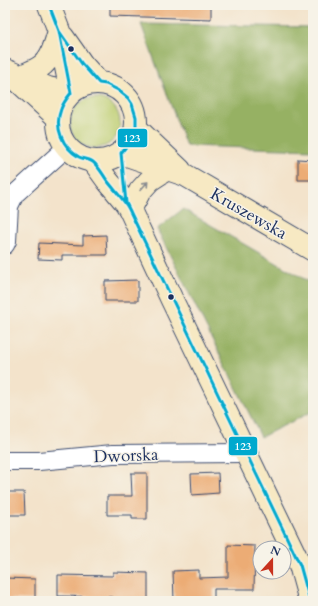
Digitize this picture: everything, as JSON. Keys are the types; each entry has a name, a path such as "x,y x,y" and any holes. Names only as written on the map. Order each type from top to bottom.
{"street":[{"path":"48,5 59,32 71,93"},
{"path":"11,73 40,67 53,51 59,32"},
{"path":"59,32 82,64 99,83"},
{"path":"11,73 48,88 71,93"},
{"path":"11,73 58,118"},
{"path":"99,83 115,87 124,93 131,102 135,112 137,128 130,143 121,153 112,159 94,162 79,157 67,147 63,142 59,130 58,118 61,107 71,93 84,85 99,83"},
{"name":"Kruszewska","path":"137,128 176,172"},
{"path":"5,245 7,241 9,206 15,194 67,147"},
{"path":"121,153 128,206"},
{"name":"Kruszewska","path":"121,153 176,172 313,250"},
{"path":"94,162 128,206 175,307 300,565 310,601"},
{"path":"128,206 150,180 176,172"},
{"name":"Dworska","path":"5,461 39,461 113,454 246,453"}],"green space":[{"path":"141,24 313,27 313,150 186,146"},
{"path":"95,98 105,100 113,105 118,113 120,123 118,133 113,141 105,146 95,148 85,146 77,141 72,133 70,123 72,113 77,105 85,100"},
{"path":"183,209 313,284 313,411 261,437 157,229"}],"building":[{"path":"110,5 211,5 211,19 110,16"},
{"path":"298,159 313,160 313,180 298,180"},
{"path":"106,235 107,255 62,255 62,260 38,259 39,243 83,245 83,236"},
{"path":"138,280 138,301 105,301 105,281"},
{"path":"131,473 147,473 147,519 132,519 132,515 107,515 107,496 132,496"},
{"path":"218,473 219,493 192,495 191,474"},
{"path":"5,492 24,492 25,515 5,515"},
{"path":"228,545 252,546 252,580 254,580 254,589 214,589 214,599 200,599 200,601 174,601 173,571 199,570 199,578 228,577"},
{"path":"113,572 148,573 148,601 113,601 113,597 58,596 58,575 113,576"},
{"path":"5,578 35,579 35,600 5,599"}],"transit line":[{"name":"123","path":"49,5 59,31 82,64 99,83 106,84 118,90 128,98 132,104 136,117 136,128 132,139 121,153 126,203 300,565 310,601"},
{"name":"123","path":"59,31 71,93 63,105 59,116 58,123 61,136 68,148 73,153 79,157 91,161 97,166 125,202 130,211"}]}
